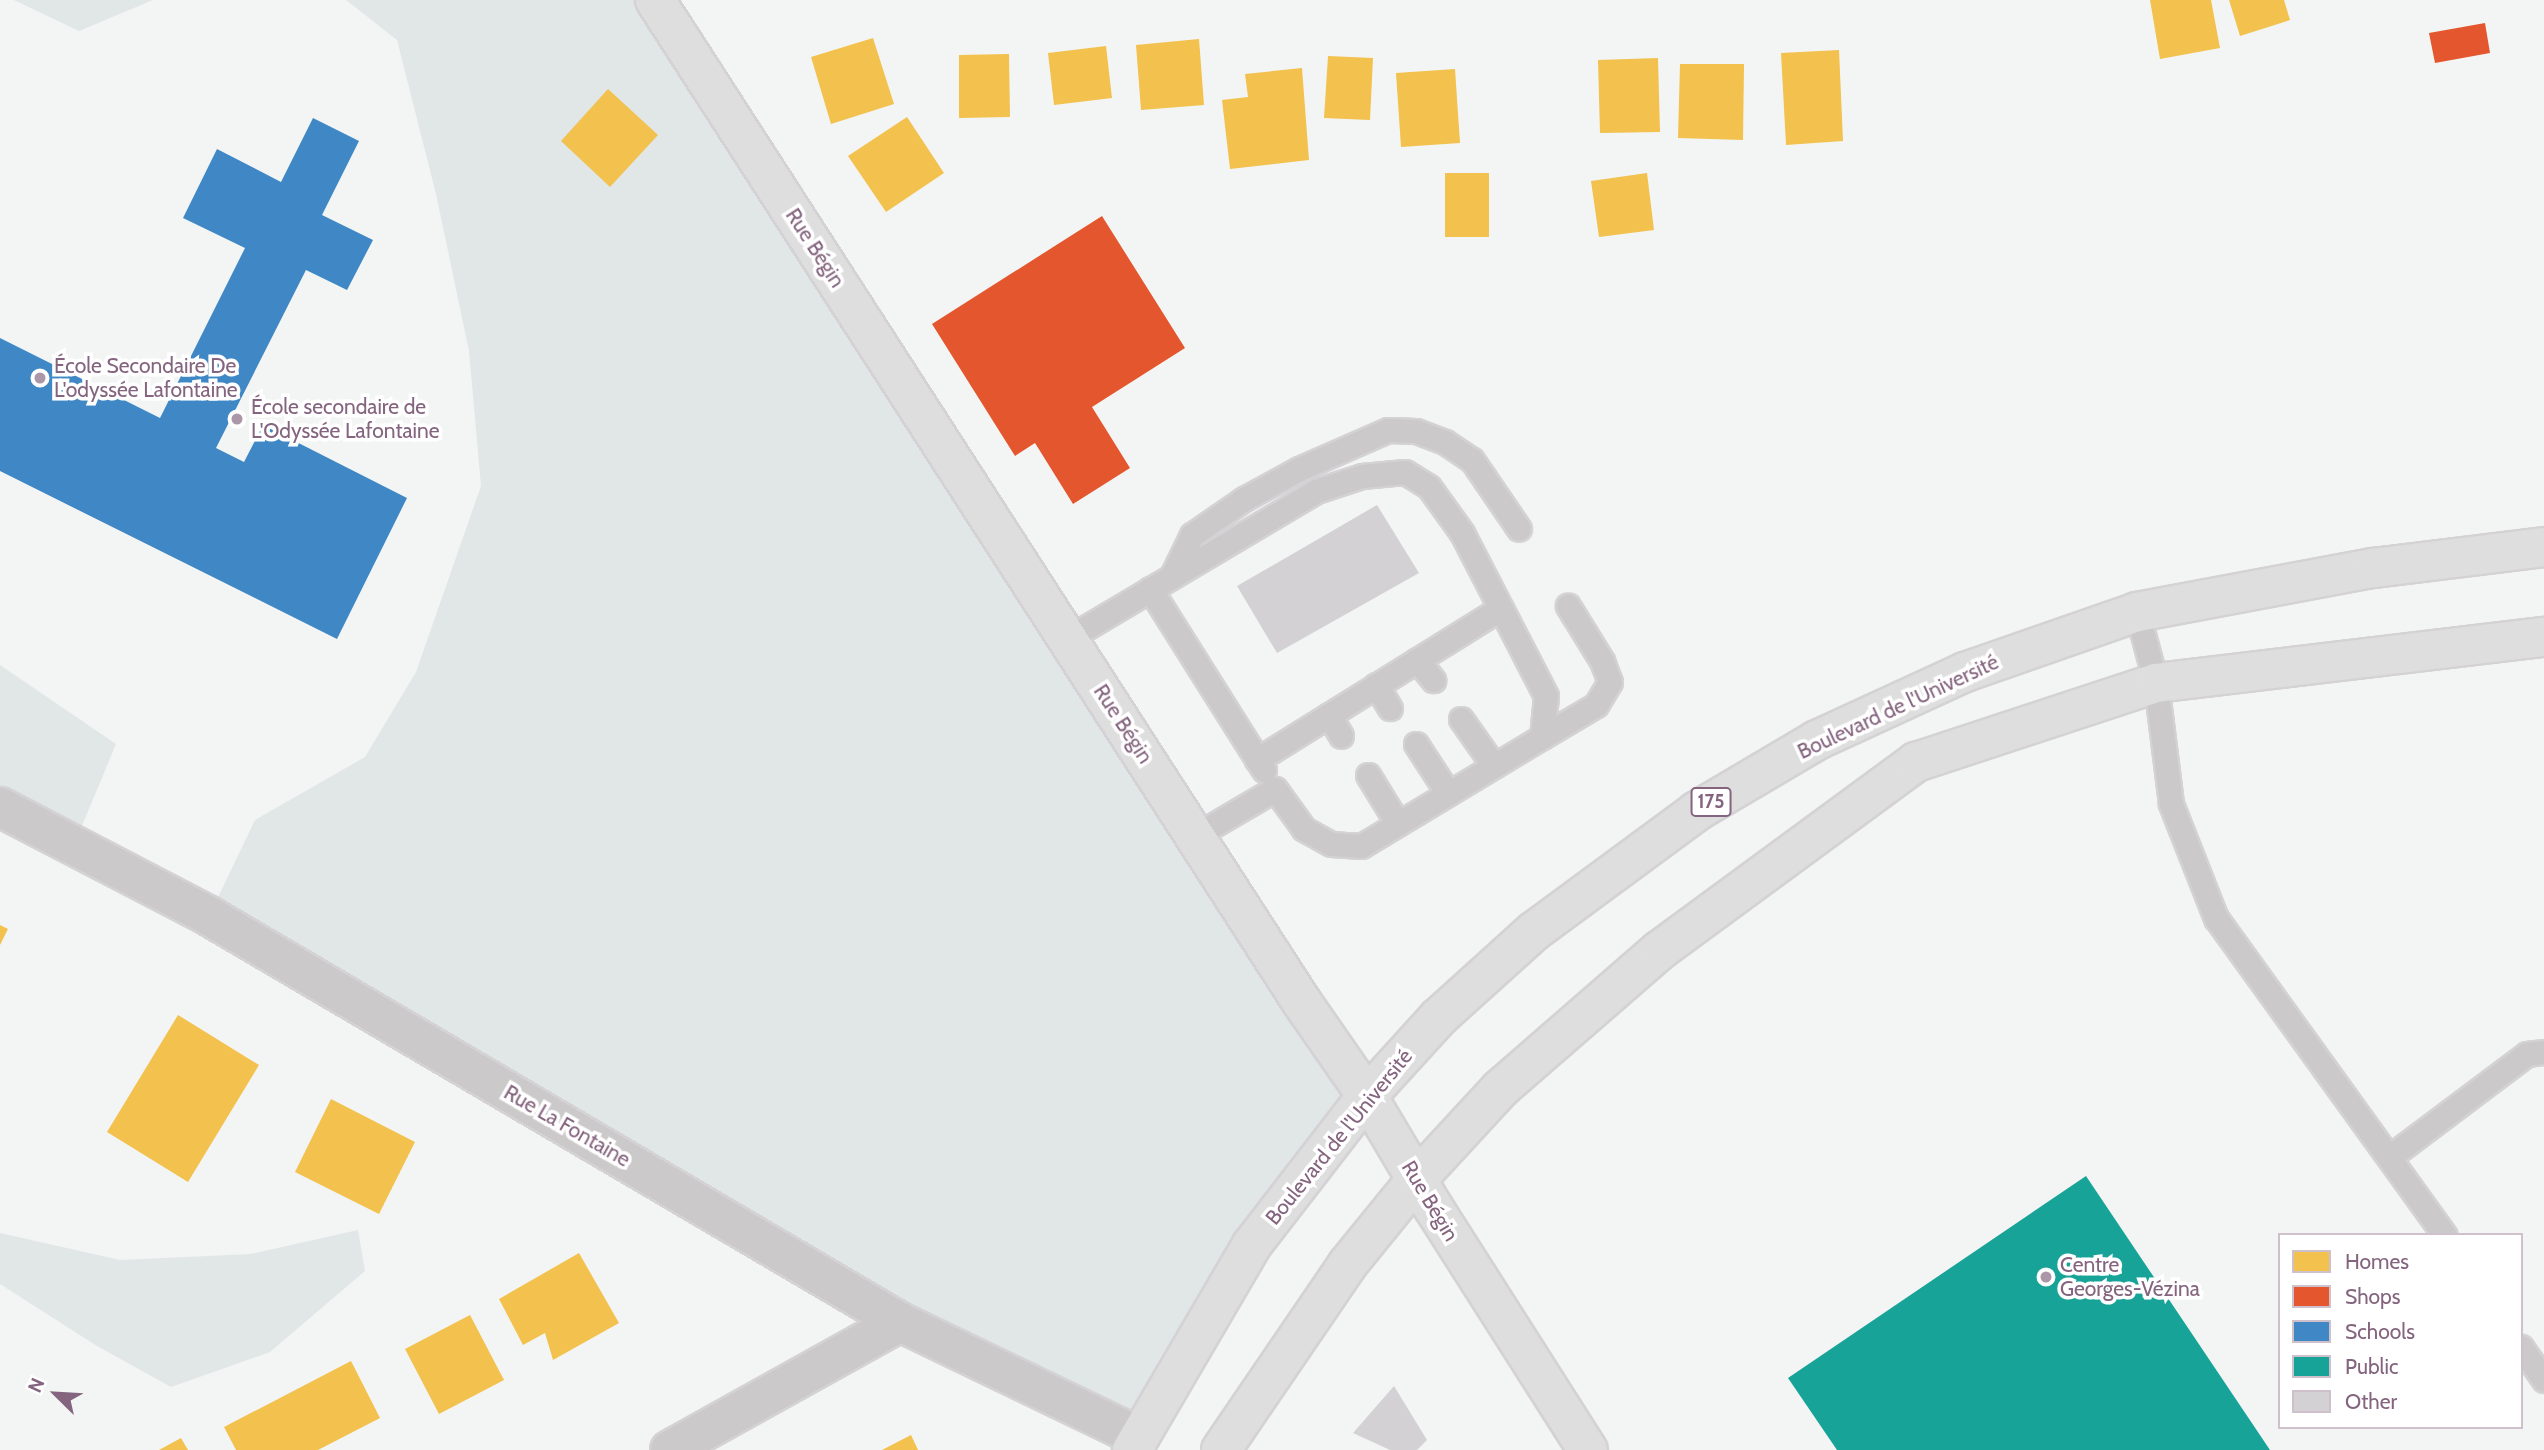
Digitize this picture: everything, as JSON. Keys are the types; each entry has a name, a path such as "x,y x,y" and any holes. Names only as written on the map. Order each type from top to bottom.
{"main road":[{"name":"Rue Bégin","path":"656,0 1301,1001 1367,1096 1588,1450"},
{"name":"Boulevard de l'Université","path":"1135,1443 1251,1246 1367,1096 1439,1017 1533,932 1697,811 1817,740 1965,672 2137,612 2373,568 2544,547"},
{"path":"1221,1450 1347,1265 1417,1179 1500,1089 1577,1018 1660,950 1916,762 2156,683 2544,637"}],"street":[{"name":"Rue La Fontaine","path":"0,807 209,916 900,1322 1135,1443"},
{"path":"670,1450 900,1322"}],"lane":[{"path":"1172,576 1192,535 1244,499 1299,469 1388,430 1416,431 1445,442 1472,460 1519,529"},
{"path":"1067,639 1316,491 1362,476 1405,472 1429,487 1462,533 1501,608 1546,696 1542,737"},
{"path":"1150,589 1275,789 1304,829 1331,844 1361,846 1596,705 1609,682 1602,661 1568,606"},
{"path":"1257,760 1501,608"},
{"path":"2137,612 2156,683 2172,804 2216,918 2391,1156 2444,1233"},
{"path":"1418,660 1433,680"},
{"path":"1376,685 1390,708"},
{"path":"1329,715 1341,736"},
{"path":"1461,719 1494,766"},
{"path":"1416,744 1448,793"},
{"path":"1368,775 1398,824"},
{"path":"1195,836 1275,789"},
{"path":"2391,1156 2527,1054 2544,1052"},
{"path":"2523,1350 2544,1380"}],"shaded area":[{"path":"14,0 153,0 79,31"},
{"path":"346,0 655,0 1367,1096 1139,1437 209,916 255,820 365,757 416,672 481,486 469,351 436,194 397,40"},
{"path":"0,665 116,744 74,845 0,807"},
{"path":"358,1230 365,1271 270,1352 171,1387 97,1346 0,1284 0,1233 120,1260 251,1254"}],"building: Homes":[{"path":"2150,0 2211,0 2220,48 2160,59"},
{"path":"2229,0 2284,0 2290,20 2240,36"},
{"path":"873,38 894,104 831,124 811,57"},
{"path":"1199,39 1204,105 1141,110 1136,45"},
{"path":"1106,46 1112,98 1054,105 1048,53"},
{"path":"1839,50 1843,141 1786,145 1781,53"},
{"path":"1009,54 1010,117 959,118 959,55"},
{"path":"1328,56 1373,58 1370,120 1324,118"},
{"path":"1658,58 1660,132 1600,133 1598,60"},
{"path":"1680,64 1744,64 1743,140 1678,138"},
{"path":"1302,68 1309,160 1230,169 1222,100 1248,97 1245,74"},
{"path":"1455,69 1460,143 1401,147 1396,73"},
{"path":"608,89 658,135 610,187 561,141"},
{"path":"907,117 944,173 886,212 848,156"},
{"path":"1445,173 1489,173 1489,237 1445,237"},
{"path":"1647,173 1654,230 1599,237 1591,181"},
{"path":"0,925 8,929 0,945"},
{"path":"178,1015 259,1065 188,1182 107,1132"},
{"path":"331,1099 415,1142 379,1214 295,1172"},
{"path":"579,1253 619,1323 553,1360 545,1333 523,1345 499,1299"},
{"path":"470,1315 504,1380 439,1414 405,1349"},
{"path":"351,1361 380,1418 318,1450 236,1450 224,1427"},
{"path":"911,1435 918,1450 882,1450"},
{"path":"181,1438 188,1450 159,1450"}],"building: Shops":[{"path":"2485,23 2490,53 2435,63 2429,33"},
{"path":"1102,216 1185,348 1092,407 1130,468 1073,504 1035,443 1015,456 932,324"}],"building: Schools":[{"name":"École Secondaire De L'odyssée Lafontaine","path":"313,118 359,141 322,215 373,240 347,290 306,270 216,448 244,462 263,425 407,498 337,639 0,471 0,338 160,418 245,248 183,218 217,149 281,182"}],"building: Public":[{"name":"Centre Georges-Vézina","path":"2086,1176 2270,1450 1837,1450 1788,1378"}],"building: Other":[{"path":"1377,505 1419,573 1277,653 1237,586"},
{"path":"1394,1386 1427,1440 1417,1450 1390,1450 1353,1433"}],"place":[{"name":"École Secondaire De L'odyssée Lafontaine","path":"40,378"},
{"name":"École secondaire de L'Odyssée Lafontaine","path":"237,419"},
{"name":"Centre Georges-Vézina","path":"2046,1277"}]}
